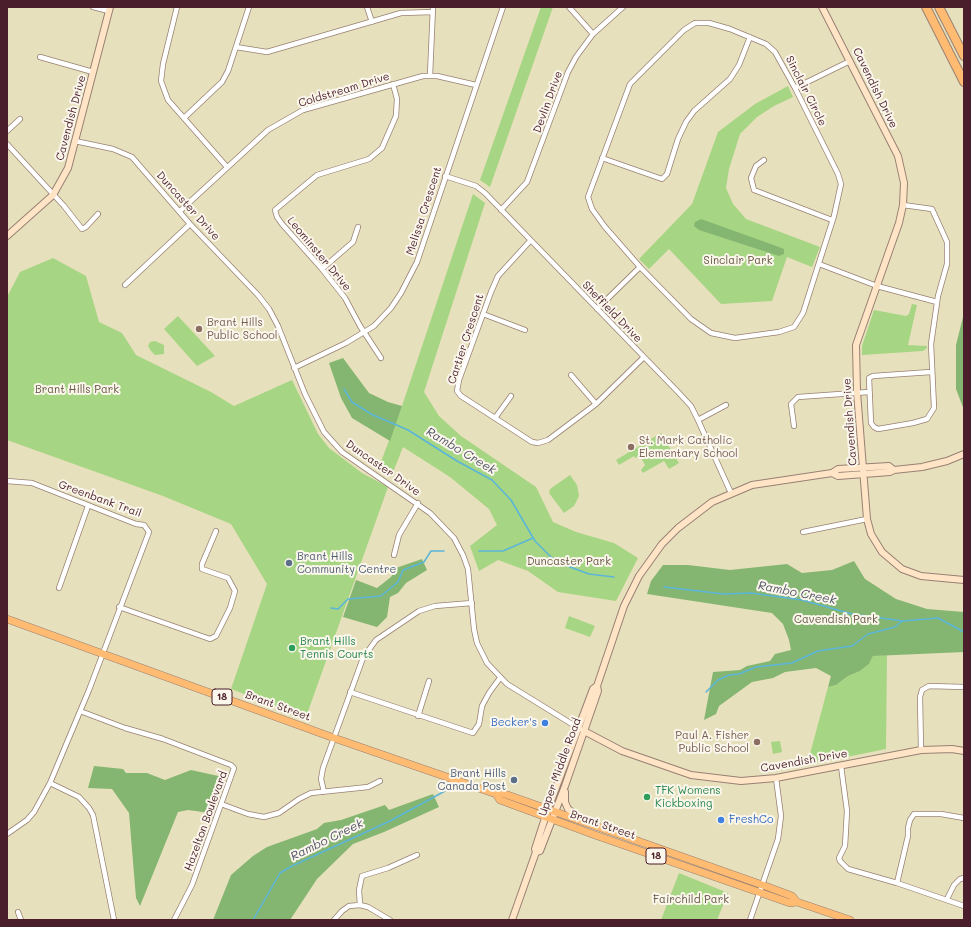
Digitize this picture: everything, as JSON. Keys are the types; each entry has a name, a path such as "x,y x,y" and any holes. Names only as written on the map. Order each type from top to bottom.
{"highway":[{"path":"926,7 964,82"},
{"path":"939,7 964,56"}],"main road":[{"name":"Brant Street","path":"7,618 334,738 496,794 500,800 586,823 763,885 792,896 797,902"},
{"name":"Brant Street","path":"550,814 760,893 790,903 797,902 850,920"}],"street":[{"path":"94,7 109,9"},
{"path":"177,7 160,81 168,100 227,166"},
{"path":"184,118 222,82 228,71 249,7"},
{"path":"368,7 372,22"},
{"name":"Melissa Crescent","path":"294,368 346,343 374,326 391,308 409,278 417,262 503,7"},
{"path":"569,7 593,34"},
{"name":"Devlin Drive","path":"501,210 527,182 568,72 593,34 623,7"},
{"name":"Cavendish Drive","path":"822,7 898,156 904,183 903,205 899,223 856,345 857,392 867,519 871,534 879,548 888,559 902,569 921,576 964,580"},
{"name":"Cavendish Drive","path":"7,235 53,195 68,168 109,9"},
{"path":"236,47 267,52 401,13 433,9 430,75"},
{"name":"Sinclair Circle","path":"695,23 709,23 750,37 766,44 775,52 795,88 838,174 841,184 840,194 803,313 794,327 779,332 735,338 711,334 691,319 640,267 605,227 592,209 588,197 630,84 684,30 695,23"},
{"path":"602,158 662,179 667,174 678,139 686,122 694,111 730,79 739,65 750,37"},
{"path":"40,57 93,72"},
{"path":"795,88 850,60"},
{"name":"Coldstream Drive","path":"180,211 227,166 268,130 290,116 303,110 430,75 452,78 476,85"},
{"name":"Leominster Drive","path":"381,358 360,326 345,298 322,269 282,224 277,217 275,210 317,175 369,159 382,148 396,116 397,99 393,84"},
{"path":"7,131 20,119"},
{"name":"Duncaster Drive","path":"75,141 113,149 132,157 190,224 234,268 269,309 318,422 331,440 342,452 418,503 445,526 457,544 468,569 474,629 477,643 487,663 500,678 521,693 581,729"},
{"path":"7,144 82,229 86,227 98,214"},
{"path":"764,160 756,166 751,178 754,190 832,220"},
{"name":"Sheffield Drive","path":"445,176 476,186 486,193 530,241 686,402 698,420 731,493"},
{"name":"Cavendish Drive","path":"903,205 932,208 945,234 947,242 947,264 937,302 930,344 934,408 927,419 878,429 874,428 871,423 869,378 873,376 931,372"},
{"path":"125,285 190,224"},
{"path":"322,269 353,242 358,228"},
{"name":"Cartier Crescent","path":"530,241 498,276 483,314 457,391 461,396 532,442 538,443 548,440 596,404 644,357"},
{"path":"819,264 877,286 937,302"},
{"path":"597,309 640,267"},
{"path":"483,314 525,330"},
{"path":"570,375 596,404"},
{"path":"794,426 792,404 798,397 869,392"},
{"path":"495,418 511,396"},
{"path":"698,420 726,405"},
{"name":"Upper Middle Road","path":"512,920 536,852 535,849 550,814 581,729 598,690 597,686 624,606 638,576 662,544 678,528 712,502 752,485 832,473 838,476 889,466 894,470 922,467 946,461 964,454"},
{"name":"Greenbank Trail","path":"7,481 32,483 88,506 136,524 144,525 149,532 102,654"},
{"path":"394,555 399,535 418,503"},
{"path":"59,588 88,506"},
{"path":"802,532 867,519"},
{"path":"120,607 210,639 216,636 230,608 235,591 228,578 202,569 216,531"},
{"path":"324,792 322,773 363,658 376,640 419,610 435,606 472,603"},
{"path":"7,834 27,820 34,812 50,783 102,654"},
{"path":"350,692 418,716 473,733 479,724 482,706 500,678"},
{"path":"418,716 429,681"},
{"path":"921,750 920,697 922,690 929,686 964,687"},
{"name":"Hazelton Boulevard","path":"80,711 230,765 234,771 192,885 174,920"},
{"name":"Cavendish Drive","path":"581,729 622,750 691,775 740,781 776,778 921,750 952,749 964,751"},
{"name":"Upper Middle Road","path":"550,814 565,786 581,729"},
{"path":"840,766 848,811 844,846 839,858 848,869 897,883 964,906"},
{"path":"750,920 778,839 780,828 780,805 776,778"},
{"path":"221,804 248,814 264,817 279,813 311,793 368,787 380,781"},
{"path":"50,783 79,797 93,815 114,920"},
{"path":"565,786 564,798 568,809 586,823"},
{"path":"897,883 905,850 908,828 910,820 914,814 941,814 964,818"},
{"path":"360,905 358,890 362,876 388,868 416,855"},
{"path":"947,899 954,885 960,879 964,878"},
{"path":"334,920 349,906 360,905 368,907 390,920"},
{"path":"18,912 21,920"}],"green space":[{"path":"541,7 553,7 490,187 480,180"},
{"name":"Sinclair Park","path":"788,86 793,97 774,106 757,117 740,134 729,169 726,188 733,204 746,219 820,247 812,267 787,257 772,301 721,304 669,249 649,269 639,259 692,204 718,132 755,104"},
{"name":"Duncaster Park","path":"473,194 485,203 424,392 439,416 461,436 536,487 553,522 576,532 614,543 638,558 616,601 558,592 528,571 498,560 479,571 470,546 497,525 489,509 450,477 403,447 392,475 379,467 402,406"},
{"path":"701,219 784,249 784,254 779,256 699,230 694,226 695,222"},
{"name":"Brant Hills Park","path":"53,258 86,276 99,322 122,333 136,355 211,392 234,406 292,380 318,434 329,448 362,473 388,487 306,717 231,689 267,584 231,524 163,496 7,440 7,297 20,272"},
{"path":"912,304 917,305 908,345 927,346 927,348 923,351 862,355 862,346 874,310 906,316 909,314"},
{"path":"964,313 964,410 956,389 956,345"},
{"path":"178,316 215,356 197,366 164,329"},
{"path":"155,341 164,345 164,354 155,355 151,351 148,346 150,342"},
{"path":"343,358 369,393 388,402 402,406 390,441 352,418 341,398 329,363"},
{"path":"661,433 679,463 669,469 664,461 643,473 641,470 645,465 640,456 635,458 634,456 619,465 616,460"},
{"path":"570,475 577,485 579,496 574,506 564,513 549,493 550,489"},
{"path":"422,559 427,570 406,583 398,593 390,597 387,617 377,627 343,617 356,580 377,588 391,577 396,568"},
{"name":"Cavendish Park","path":"854,561 865,579 896,599 927,609 964,612 964,652 873,656 869,664 860,671 848,676 836,685 828,687 831,676 816,668 785,672 773,678 752,682 719,706 716,714 704,720 713,672 740,670 747,666 770,661 775,654 791,650 789,640 783,624 772,613 647,594 651,581 663,565 688,565 730,570 787,564 802,573 832,570"},
{"path":"569,616 595,626 590,637 565,628"},
{"path":"887,655 886,749 807,765 828,687 836,685 848,676 860,671 869,664 873,656"},
{"path":"780,741 782,752 773,754 771,742"},
{"path":"94,766 123,769 126,773 147,773 165,780 191,770 223,777 210,813 188,810 178,812 140,906 136,898 129,813 112,789 88,788"},
{"path":"433,794 439,807 384,832 353,844 317,879 290,920 213,920 231,875 253,856 267,847 317,829 324,823 341,820 385,805 389,810"},
{"name":"Fairchild Park","path":"679,873 728,893 717,920 661,920"}],"waterway":[{"name":"Rambo Creek","path":"344,389 352,402 371,414 408,430 457,461 492,480 511,500 535,541 552,558 589,574 614,577"},
{"path":"479,551 503,551 533,538"},
{"path":"331,608 338,609 348,599 381,596 398,582 403,570 424,562 431,551 444,551"},
{"name":"Rambo Creek","path":"664,587 724,594 751,593 802,600 852,614 903,621 938,618 964,632"},
{"path":"706,692 718,680 729,675 739,674 756,667 792,663 818,651 852,646 868,634 895,627 902,621"},
{"name":"Rambo Creek","path":"253,920 280,873 390,821 445,791"}],"place":[{"name":"Brant Hills Public School","path":"199,329"},
{"name":"St. Mark Catholic Elementary School","path":"631,447"},
{"name":"Brant Hills Community Centre","path":"289,563"},
{"name":"Brant Hills Tennis Courts","path":"292,648"},
{"name":"Becker's","path":"545,723"},
{"name":"Paul A. Fisher Public School","path":"757,742"},
{"name":"Brant Hills Canada Post","path":"514,780"},
{"name":"TFK Womens Kickboxing","path":"647,797"},
{"name":"FreshCo","path":"721,820"}]}
